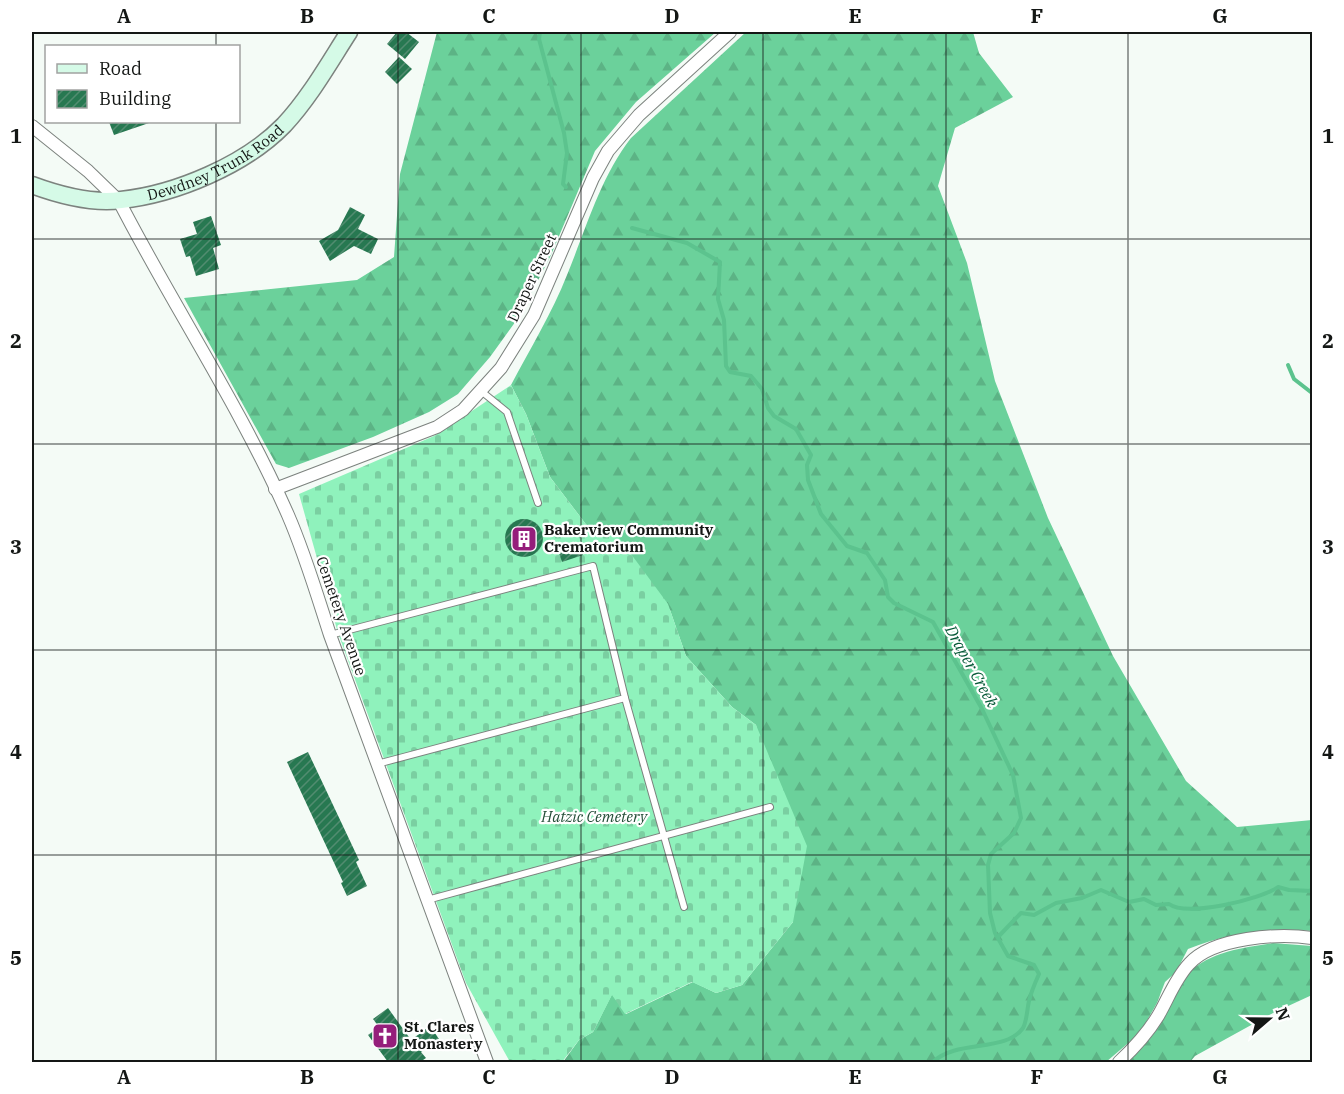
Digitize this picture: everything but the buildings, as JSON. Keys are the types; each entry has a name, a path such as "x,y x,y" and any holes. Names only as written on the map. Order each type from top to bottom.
{"main road":[{"name":"Dewdney Trunk Road","path":"32,185 63,196 119,201 155,193 221,169 263,144 305,100 349,32"}],"street":[{"name":"Draper Street","path":"276,489 437,427 463,410 501,368 534,315 593,178 608,151 639,115 730,32"},
{"name":"Cemetery Avenue","path":"32,126 88,171 119,201 276,489 308,565 330,636 487,1062"},
{"path":"1119,1062 1145,1036 1180,975 1197,957 1228,944 1256,939 1298,936 1312,938"}],"lane":[{"path":"480,391 507,412 538,503"},
{"path":"330,636 593,566 625,698 684,907"},
{"path":"377,764 625,698"},
{"path":"427,900 770,807"}],"green space":[{"path":"437,32 716,32 636,102 595,151 551,255 521,314 490,357 458,394 429,412 373,437 289,468 276,464 184,298 357,280 394,257 400,174"},
{"path":"746,32 973,32 979,53 1013,97 955,128 938,186 967,263 995,381 1048,518 1113,656 1186,781 1237,827 1312,820 1312,931 1249,932 1188,949 1176,972 1165,982 1157,1003 1140,1033 1106,1062 563,1062 579,1040 593,1032 612,994 626,1014 693,982 716,993 742,985 793,922 756,725 732,707 686,656 670,610 591,531 550,477 526,414 511,385 555,303 602,187 620,153 631,138"},
{"name":"Hatzic Cemetery","path":"511,385 526,414 550,477 591,531 614,531 668,604 686,656 732,707 756,725 807,846 793,922 742,985 716,993 692,982 625,1014 612,995 593,1032 579,1040 562,1062 510,1062 466,983 338,633 299,494 434,436"},
{"path":"1273,943 1312,946 1312,995 1273,1013 1195,1056 1190,1062 1128,1062 1156,1031 1181,983 1191,970 1225,953"}],"waterway":[{"name":"Draper Creek","path":"540,32 539,39 564,133 567,153 563,184 566,187"},
{"name":"Draper Creek","path":"632,228 687,243 720,262 718,299 724,320 726,366 730,372 751,376 762,389 768,408 774,416 796,429 811,455 807,465 808,480 821,514 847,546 867,553 885,580 888,597 894,603 933,622 982,709 1013,775 1021,818 1014,833 991,854 988,865 990,913 995,933 1008,956 1034,965 1039,974 1030,998 1023,1028 1015,1036 993,1044 955,1050 933,1062"},
{"path":"1288,365 1294,379 1312,393"},
{"path":"998,937 1021,913 1034,915 1056,903 1082,898 1101,890 1129,902 1144,899 1156,905 1169,904 1178,908 1191,909 1240,902 1278,887 1312,891"}],"place":[{"name":"Bakerview Community Crematorium","path":"524,539"},
{"name":"St. Clares Monastery","path":"385,1036"}]}
